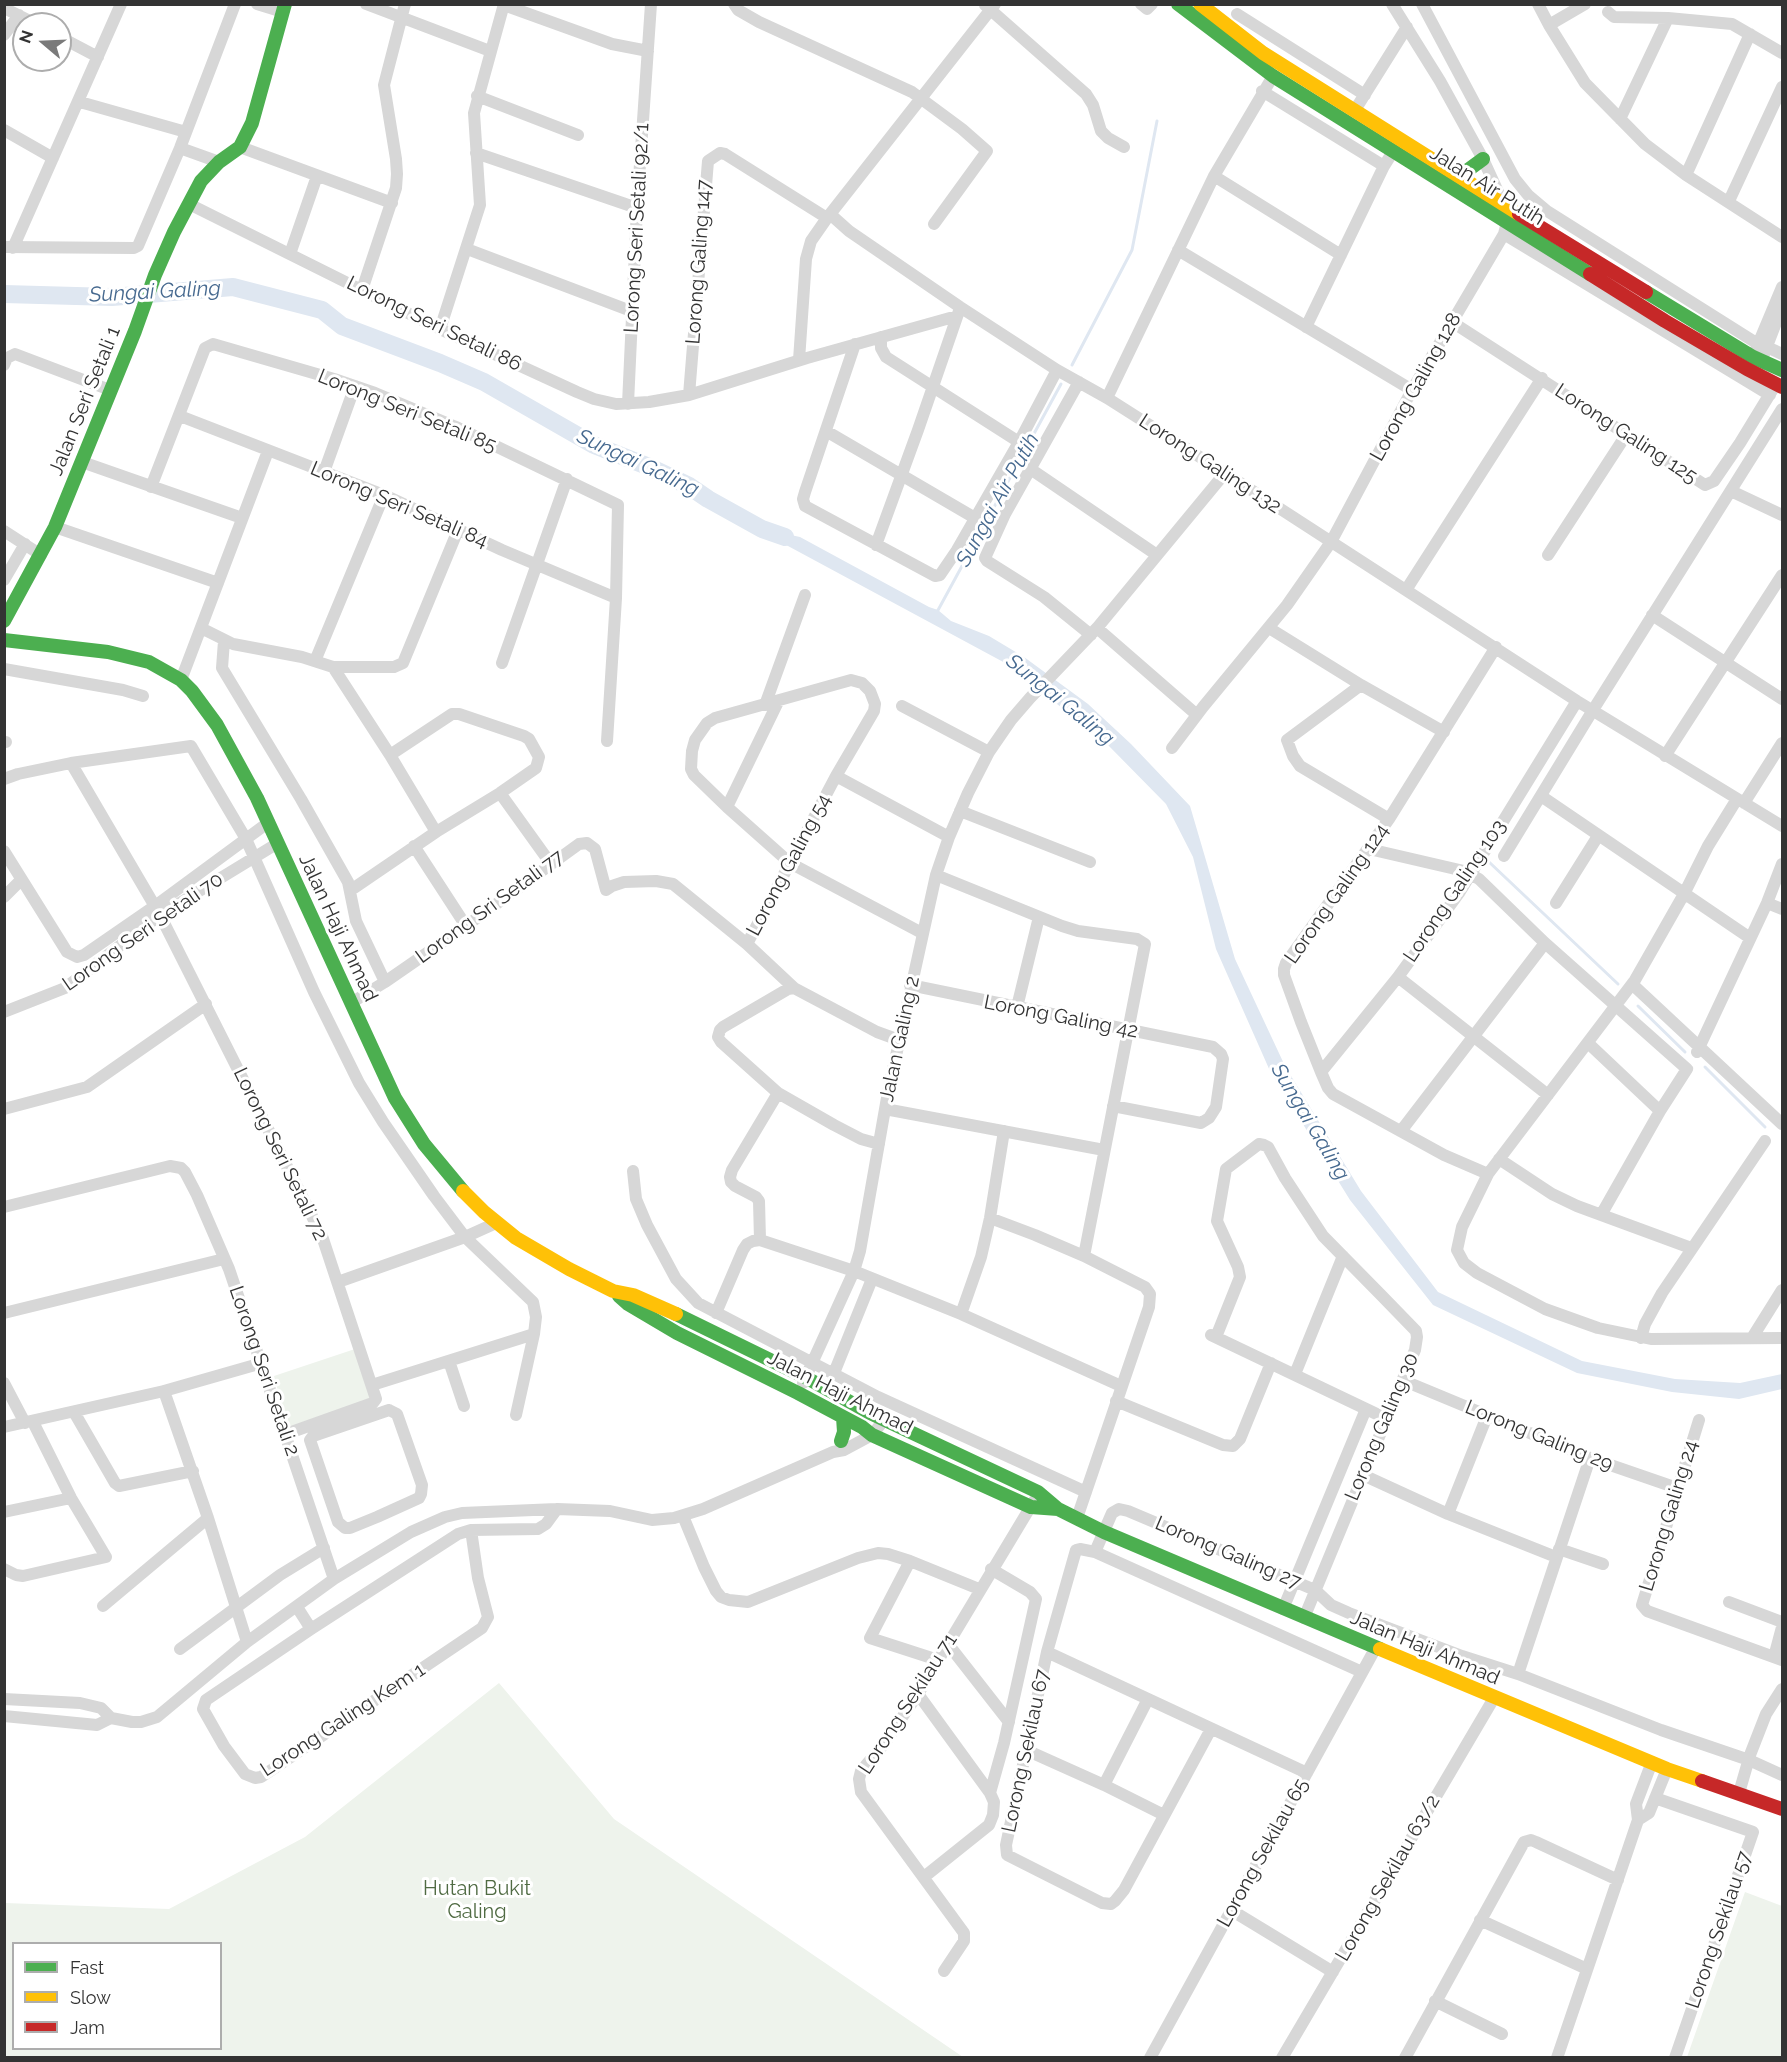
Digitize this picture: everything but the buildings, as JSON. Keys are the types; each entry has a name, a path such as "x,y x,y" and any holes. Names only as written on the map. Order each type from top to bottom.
{"street":[{"path":"122,4 80,102 9,247 134,248 138,246 180,148 235,4"},
{"path":"257,4 284,8"},
{"path":"366,4 403,11 490,51"},
{"name":"Lorong Seri Setali 92/1","path":"628,404 631,311 651,4"},
{"path":"734,4 738,10 759,22 903,87 922,98 987,151 934,224"},
{"name":"Jalan Air Putih","path":"1178,4 1273,76 1394,150 1506,228 1665,321 1755,365 1782,370"},
{"name":"Jalan Air Putih","path":"1200,4 1263,53 1755,365 1776,389"},
{"path":"1392,4 1440,81 1483,159 1504,205 1506,228 1776,389"},
{"path":"1422,4 1515,179 1528,195 1546,211 1623,260 1763,345 1782,354"},
{"path":"1538,4 1585,83 1646,144 1686,175 1782,237"},
{"path":"1549,25 1586,4"},
{"path":"440,329 480,205 474,113 504,5 612,44 648,51"},
{"path":"799,360 808,248 828,216 922,98 991,6 1086,93 1093,105 1101,131 1107,138 1124,147"},
{"name":"Jalan Seri Setali 1","path":"4,621 56,527 135,331 155,274 189,204 201,181 219,162 240,147 255,116 284,8"},
{"path":"1232,31 1238,9 1365,95"},
{"path":"362,290 392,203 397,174 384,90 403,11"},
{"path":"1608,12 1614,16 1732,24 1782,53"},
{"path":"1620,119 1668,18"},
{"path":"1356,110 1407,27"},
{"path":"1686,175 1750,34"},
{"path":"72,43 98,57"},
{"path":"1440,81 1457,71"},
{"path":"1107,398 1214,176 1262,91 1273,76"},
{"path":"1729,201 1782,87"},
{"path":"1262,91 1384,166"},
{"path":"477,96 578,135"},
{"path":"80,102 186,132"},
{"path":"4,130 53,158"},
{"path":"240,147 392,203"},
{"path":"180,148 219,162"},
{"path":"1306,327 1384,166 1394,150"},
{"path":"476,153 637,208"},
{"name":"Lorong Galing 147","path":"689,394 708,161 720,153 725,154 828,216"},
{"path":"1456,174 1468,170 1483,159"},
{"path":"290,254 317,176"},
{"path":"1214,176 1341,255"},
{"name":"Lorong Seri Setali 86","path":"189,204 440,329 594,399 628,404 689,394 959,312"},
{"name":"Lorong Galing 132","path":"828,216 959,312 1107,398 1577,701 1782,826"},
{"name":"Lorong Galing 128","path":"1172,748 1269,628 1331,542 1412,390 1506,228"},
{"path":"466,249 631,311"},
{"path":"1178,250 1412,390"},
{"path":"1616,275 1623,260"},
{"path":"1755,365 1782,287"},
{"path":"1763,345 1782,307"},
{"path":"876,544 959,312"},
{"name":"Lorong Galing 125","path":"1452,322 1542,378 1700,483 1708,485 1714,481 1776,389"},
{"path":"882,337 881,348 886,357 1019,442"},
{"name":"Lorong Seri Setali 85","path":"180,416 206,348 213,344 355,386 456,427 618,505 616,598"},
{"path":"855,344 805,492 803,499 805,506 938,576 943,572 1019,442 1057,369"},
{"path":"4,365 7,358 15,354 110,390"},
{"path":"1406,590 1542,378"},
{"path":"1078,382 1029,468 985,558 1094,632 1197,715"},
{"path":"324,472 355,386"},
{"path":"1504,856 1782,409"},
{"path":"151,488 180,416"},
{"name":"Lorong Seri Setali 84","path":"180,416 384,495 458,530 616,598"},
{"path":"826,430 975,518"},
{"path":"1548,555 1626,435"},
{"path":"181,680 268,451"},
{"path":"82,462 242,518"},
{"path":"1029,468 1157,555"},
{"name":"Jalan Galing 2","path":"798,1393 854,1271 860,1251 885,1109 922,933 936,875 960,811 989,752 1011,720 1094,632 1225,473"},
{"path":"502,663 567,479"},
{"path":"1731,491 1782,515"},
{"path":"315,661 384,495"},
{"path":"56,527 218,583"},
{"path":"201,628 224,640 252,649 315,661 333,667 394,667 403,663 458,530"},
{"path":"4,531 41,555"},
{"path":"4,580 25,544"},
{"path":"1665,756 1782,575"},
{"path":"727,807 772,704 805,595"},
{"path":"607,741 616,598"},
{"path":"1652,615 1782,699"},
{"path":"1269,628 1361,685 1444,732"},
{"name":"Jalan Haji Ahmad","path":"4,640 108,652 149,662 181,680 203,704 217,725 269,822 395,1098 424,1144 453,1180 496,1223 553,1260 613,1291 628,1305 867,1431 1031,1507 1058,1509"},
{"path":"224,640 222,668 348,882 356,921 385,982"},
{"name":"Lorong Galing 124","path":"1488,1174 1444,1155 1334,1094 1328,1088 1297,1012 1284,969 1286,963 1389,819 1496,647"},
{"path":"333,667 436,832"},
{"path":"4,669 123,690 143,696"},
{"name":"Lorong Galing 54","path":"606,890 612,885 624,882 646,880 667,882 680,889 747,944 836,776 874,711 875,704 870,691 862,683 851,680 772,704"},
{"path":"1361,685 1287,740 1300,766 1389,819"},
{"name":"Lorong Galing 103","path":"1321,1072 1398,977 1471,874 1577,701"},
{"path":"772,704 716,718 707,723 695,740 692,751 691,769 694,775 790,863 922,933"},
{"path":"902,706 989,752"},
{"path":"351,890 414,846 536,768 539,757 529,739 524,736 459,714 452,714 390,755"},
{"path":"1782,743 1708,846 1684,894 1632,984 1488,1174 1462,1227 1457,1250 1464,1263 1477,1273 1545,1309 1598,1328 1641,1338 1668,1340 1782,1338"},
{"path":"4,779 71,763 128,753 191,746 246,839 314,992 359,1083 427,1187 465,1237 533,1302 536,1317 534,1334 516,1415"},
{"name":"Lorong Seri Setali 72","path":"71,763 158,910 322,1236 372,1385 376,1399 373,1403 286,1434"},
{"path":"836,776 949,837"},
{"path":"500,793 551,864"},
{"path":"1541,796 1598,837 1750,938"},
{"path":"960,811 1090,862"},
{"path":"4,850 68,952 77,957 158,910 269,822"},
{"path":"1556,903 1598,837"},
{"name":"Lorong Seri Setali 70","path":"4,1012 65,988 158,910 278,843"},
{"name":"Lorong Sri Setali 77","path":"351,1003 466,926 579,844 587,843 594,849 606,890"},
{"path":"414,846 466,926"},
{"path":"1369,849 1471,874 1488,886 1545,943 1688,1069 1660,1111 1600,1215"},
{"path":"1699,1049 1767,903 1782,864"},
{"path":"936,875 1078,931 1137,939 1145,946 1084,1256"},
{"path":"4,897 21,880"},
{"path":"1767,903 1782,909"},
{"path":"1017,1007 1039,917"},
{"path":"1401,1131 1545,943"},
{"path":"747,944 794,988 877,1032 899,1040"},
{"path":"1398,977 1548,1095"},
{"path":"1632,984 1699,1049 1781,1120"},
{"name":"Lorong Galing 42","path":"910,986 1213,1047 1221,1054 1223,1059 1216,1107 1209,1118 1201,1123 1113,1106"},
{"path":"794,988 788,989 723,1027 718,1034 721,1042 778,1093 843,1129 879,1144"},
{"path":"4,1109 87,1087 206,1004"},
{"path":"1588,1043 1660,1111"},
{"path":"760,1240 759,1201 756,1197 735,1186 730,1177 778,1093"},
{"path":"885,1109 1104,1150"},
{"path":"961,1314 978,1269 990,1218 1004,1131"},
{"path":"1641,1338 1652,1309 1765,1141"},
{"name":"Lorong Galing 30","path":"1271,1363 1213,1336 1240,1277 1238,1267 1217,1221 1225,1175 1228,1166 1259,1144 1268,1147 1317,1229 1416,1331 1418,1342 1304,1618"},
{"path":"1499,1159 1552,1194 1600,1215 1691,1248"},
{"name":"Lorong Seri Setali 2","path":"4,1207 170,1166 181,1168 198,1195 230,1269 334,1579"},
{"path":"633,1171 636,1199 640,1211 676,1279 698,1303 878,1396 1086,1492"},
{"path":"990,1218 1084,1256 1145,1287 1150,1294 1149,1307 1077,1518"},
{"path":"338,1282 465,1237 496,1223"},
{"path":"716,1313 743,1250 753,1240 760,1240 854,1271 961,1314 1121,1386"},
{"path":"1295,1374 1343,1256"},
{"path":"4,1313 224,1259"},
{"path":"834,1373 872,1279"},
{"path":"1752,1338 1782,1290"},
{"name":"Jalan Haji Ahmad","path":"613,1291 633,1295 685,1318 805,1377 884,1420 1038,1492 1058,1509 1104,1532 1375,1649 1667,1769 1782,1809"},
{"path":"372,1385 534,1334"},
{"path":"449,1360 464,1406"},
{"path":"4,1427 164,1391 262,1363"},
{"path":"1116,1401 1223,1445 1233,1446 1240,1439 1271,1363 1385,1418"},
{"name":"Lorong Galing 29","path":"1402,1380 1590,1458 1677,1488"},
{"path":"4,1383 106,1557 23,1576 10,1572"},
{"path":"164,1391 193,1471 247,1642"},
{"name":"Lorong Galing 30","path":"1283,1609 1366,1409"},
{"path":"393,1410 397,1414 422,1485 421,1494 419,1498 350,1528 345,1528 338,1522 320,1469 311,1438 393,1410"},
{"path":"74,1412 115,1483 119,1486 193,1471"},
{"path":"867,1431 870,1413"},
{"path":"1448,1514 1487,1416"},
{"path":"4,1698 80,1703 101,1708 111,1718 132,1722 157,1717 247,1642 334,1579 411,1532 453,1514 557,1509 610,1511 652,1520 683,1516 837,1446 844,1432 843,1417"},
{"path":"837,1446 844,1450 884,1420"},
{"name":"Lorong Galing 24","path":"1699,1420 1642,1602 1644,1609 1778,1659"},
{"path":"1518,1674 1590,1458"},
{"path":"300,1476 320,1469"},
{"path":"1363,1475 1448,1514 1558,1553 1603,1564"},
{"name":"Lorong Sekilau 71","path":"944,1971 965,1937 958,1922 861,1792 859,1785 861,1771 884,1744 918,1694 1038,1492"},
{"path":"4,1512 71,1498"},
{"name":"Lorong Galing Kem 1","path":"471,1530 478,1578 488,1617 483,1628 261,1777 255,1778 245,1774 224,1746 202,1709 206,1700 310,1629 458,1534 471,1530 538,1529 546,1524 557,1509"},
{"name":"Lorong Galing 27","path":"1104,1532 1112,1513 1119,1509 1128,1511 1315,1590 1324,1600 1348,1613 1462,1656 1518,1674"},
{"path":"683,1516 716,1591 721,1597 739,1602 748,1602 867,1555 888,1554 979,1589"},
{"path":"103,1606 208,1518"},
{"path":"1104,1532 1095,1552 1362,1672"},
{"path":"180,1649 280,1575 324,1548"},
{"name":"Lorong Sekilau 67","path":"1095,1552 1080,1548 1073,1556 1047,1652 1006,1845 1006,1855 1102,1903 1111,1904 1118,1898 1211,1728"},
{"path":"910,1561 870,1638 938,1660"},
{"path":"990,1793 1009,1722 1036,1599 1030,1592 992,1569"},
{"path":"1729,1602 1782,1622"},
{"path":"297,1607 310,1629"},
{"path":"1778,1659 1782,1627"},
{"path":"948,1644 1009,1722"},
{"name":"Lorong Sekilau 65","path":"1150,2058 1375,1649"},
{"path":"1047,1652 1306,1773"},
{"name":"Jalan Haji Ahmad","path":"1518,1674 1661,1731 1749,1760 1782,1775"},
{"path":"1738,1793 1766,1714 1782,1689"},
{"path":"918,1694 990,1793 994,1802 989,1825 924,1877"},
{"name":"Lorong Sekilau 63/2","path":"1282,2058 1494,1698"},
{"path":"1104,1785 1148,1699"},
{"path":"4,1716 97,1725 111,1718"},
{"path":"1026,1750 1164,1815"},
{"path":"1557,2058 1638,1820 1636,1804 1652,1762"},
{"path":"1638,1820 1649,1813 1667,1769"},
{"name":"Lorong Sekilau 57","path":"1655,1798 1754,1832 1675,2058"},
{"path":"1405,2058 1526,1840 1536,1842 1618,1880"},
{"path":"1232,1910 1333,1972"},
{"path":"1480,1920 1587,1969"},
{"path":"1435,2001 1502,2034"}],"green space":[{"path":"355,1349 372,1400 289,1433 274,1376"},
{"name":"Hutan Bukit Galing","path":"499,1683 614,1819 963,2057 5,2057 5,1903 169,1909 305,1837"},
{"path":"1745,1892 1782,1906 1782,2057 1687,2057"}],"water":[{"path":"763,529 800,537 938,610 951,621 989,636 1024,657 1088,704 1131,744 1190,806 1235,959 1285,1066 1361,1191 1438,1292 1582,1361 1675,1379 1740,1383 1782,1374 1782,1389 1739,1399 1672,1392 1577,1373 1433,1305 1350,1200 1270,1071 1216,949 1193,857 1166,804 1107,744 1007,664 788,546"}],"waterway":[{"name":"Sungai Air Putih","path":"1072,365 1132,250 1157,121"},
{"name":"Sungai Galing","path":"4,294 112,297 233,287 322,310 342,326 484,382 594,445 689,486 762,529 785,537"},
{"name":"Sungai Air Putih","path":"937,612 1061,384"},
{"path":"1489,862 1618,984"},
{"path":"1638,1006 1685,1052"},
{"path":"1705,1067 1765,1127"}],"traffic: fast":[{"path":"4,621 55,527 174,232 201,181 219,162 240,147 252,123 285,4"},
{"path":"1178,4 1273,76 1590,274"},
{"path":"1456,174 1468,170 1483,159"},
{"path":"1646,292 1753,357 1782,370"},
{"path":"4,640 108,652 149,662 181,680 192,691 217,725 257,798 395,1098 424,1144 463,1191"},
{"path":"619,1296 628,1304 677,1333 798,1393 862,1427 872,1435 1031,1507 1058,1509"},
{"path":"676,1314 805,1377 870,1413 1038,1492 1058,1509 1104,1532 1380,1649"},
{"path":"841,1441 844,1432 843,1417"}],"traffic: slow":[{"path":"1200,4 1263,53 1519,214"},
{"path":"463,1191 516,1238 569,1269 613,1291 633,1295 676,1314"},
{"path":"1380,1649 1667,1769 1702,1781"}],"traffic: jam":[{"path":"1519,214 1646,292"},
{"path":"1590,274 1665,321 1782,387"},
{"path":"1702,1781 1782,1809"}]}
